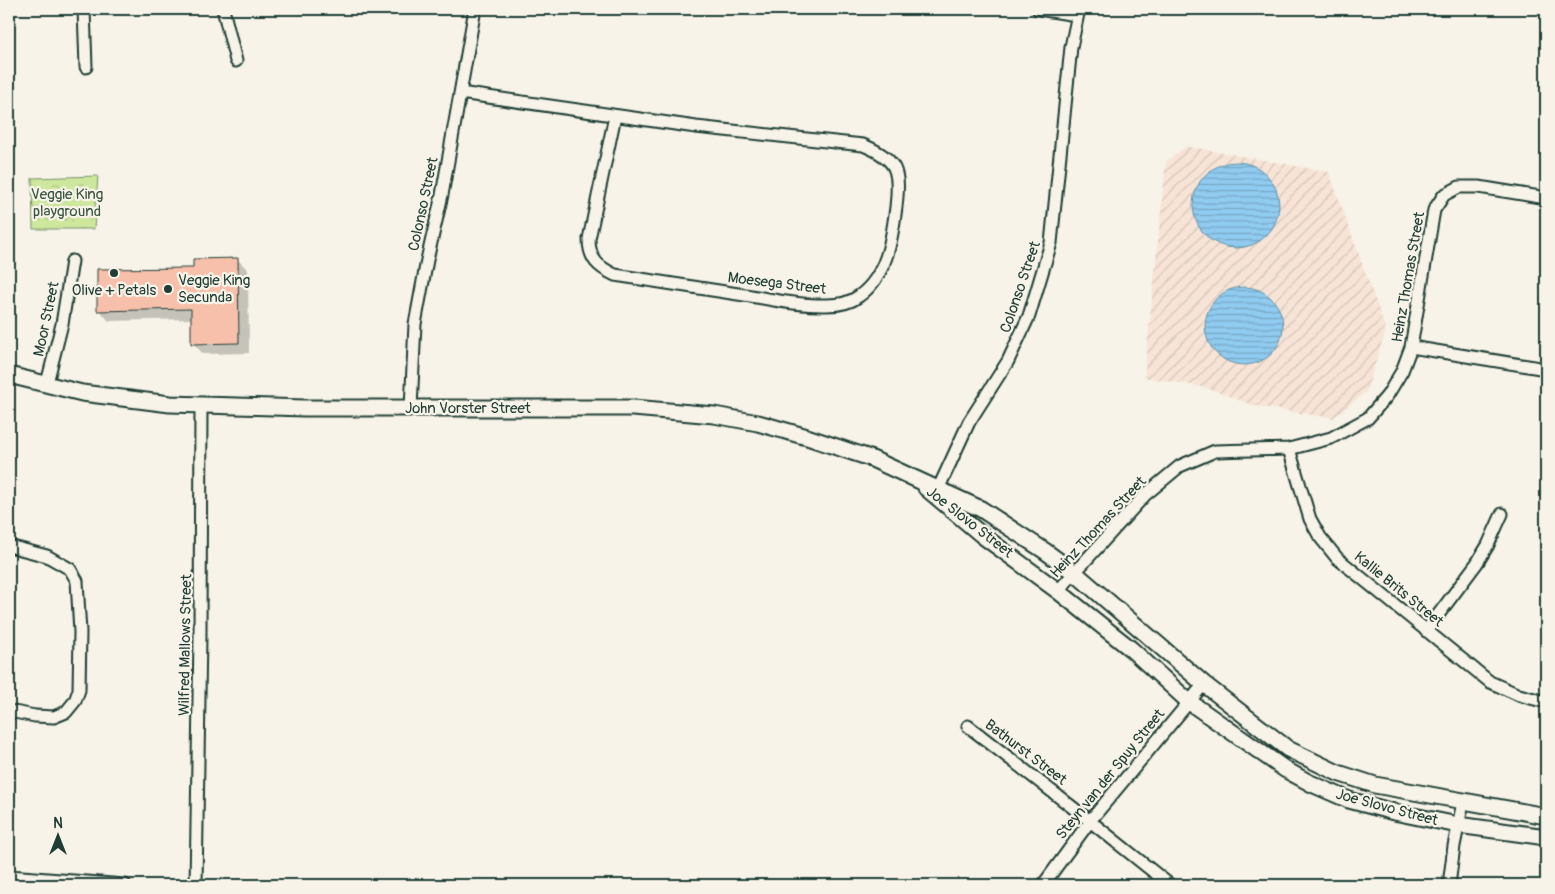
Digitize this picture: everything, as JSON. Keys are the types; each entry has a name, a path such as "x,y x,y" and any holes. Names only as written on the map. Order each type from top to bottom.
{"street":[{"path":"84,9 86,67"},
{"path":"222,9 236,61"},
{"name":"Colonso Street","path":"411,408 415,324 442,196 475,9"},
{"path":"1038,9 1078,12"},
{"name":"Colonso Street","path":"937,492 969,422 1008,361 1029,316 1043,273 1051,244 1071,47 1078,12"},
{"name":"Moesega Street","path":"460,93 696,127 863,145 879,151 893,164 898,178 891,240 886,258 878,275 858,297 843,304 825,305 625,276 603,269 592,260 589,250 589,239 615,116"},
{"name":"Heinz Thomas Street","path":"1058,591 1145,496 1180,466 1215,451 1289,449 1331,438 1368,418 1387,396 1402,371 1411,347 1434,210 1444,195 1459,187 1479,187 1546,198"},
{"name":"Moor Street","path":"47,383 62,324 72,261"},
{"path":"1411,347 1546,369"},
{"name":"John Vorster Street","path":"9,375 82,393 124,400 201,406 633,408 714,415 758,423 807,437 870,458 918,481"},
{"name":"Wilfred Mallows Street","path":"196,885 201,406"},
{"name":"Kallie Brits Street","path":"1289,449 1310,519 1320,538 1337,558 1490,682 1519,694 1546,702"},
{"name":"Joe Slovo Street","path":"918,481 937,492 981,509 1045,551 1075,573 1204,684 1288,749 1338,773 1375,786 1546,816"},
{"name":"Joe Slovo Street","path":"937,492 983,536 1058,591 1131,649 1188,701 1286,770 1310,783 1350,800 1394,812 1458,825 1546,837"},
{"path":"1426,631 1488,545 1502,514"},
{"path":"9,546 47,556 70,569 77,581 80,632 79,690 75,701 66,712 54,717 35,716 9,711"},
{"name":"Steyn van der Spuy Street","path":"1043,885 1090,821 1204,684"},
{"name":"Bathurst Street","path":"968,726 1170,885"},
{"path":"1449,885 1458,825 1464,802"},
{"path":"9,876 125,885"}],"shaded area":[{"path":"1186,146 1329,172 1386,330 1366,392 1333,418 1255,406 1207,388 1144,377 1166,162"}],"green space":[{"name":"Veggie King playground","path":"98,176 94,229 33,229 32,178"}],"water":[{"path":"1236,162 1253,165 1267,174 1276,188 1279,205 1276,222 1267,236 1253,245 1236,248 1219,245 1205,236 1196,222 1193,205 1196,188 1205,174 1219,165"},
{"path":"1244,287 1259,290 1271,299 1280,311 1283,326 1280,341 1271,353 1259,362 1244,365 1229,362 1217,353 1208,341 1205,326 1208,311 1217,299 1229,290"}],"building":[{"name":"Veggie King Secunda","path":"238,258 239,343 191,344 191,309 97,311 97,269 193,268 193,259"}],"place":[{"name":"Olive + Petals","path":"114,273"},
{"name":"Veggie King Secunda","path":"168,289"}]}
